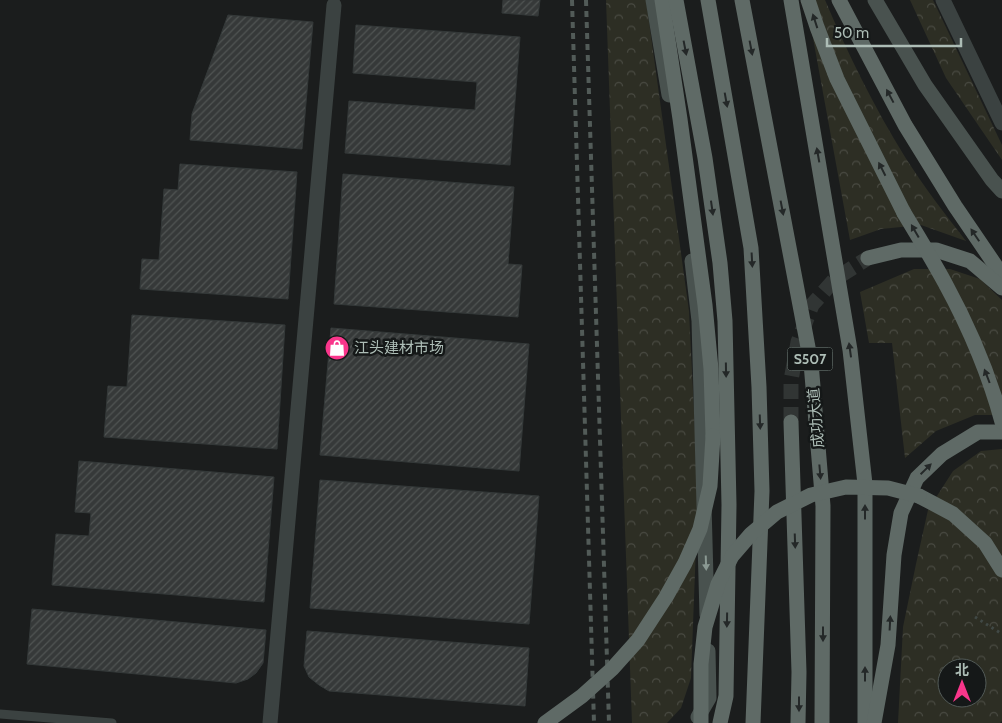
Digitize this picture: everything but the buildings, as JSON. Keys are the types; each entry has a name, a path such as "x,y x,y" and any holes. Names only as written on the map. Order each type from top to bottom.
{"highway":[{"path":"545,723 582,696 612,669 638,640 685,563 700,529 710,486 712,436 711,369 706,305 662,0"},
{"path":"676,0 705,158 720,263 725,322 729,505 726,696 720,723"},
{"path":"708,0 751,248 759,387 762,491 753,723"},
{"name":"成功大道","path":"742,0 811,363 823,506 822,723"},
{"name":"S507","path":"791,0 850,350 865,484 865,723"},
{"path":"808,0 837,79 904,213 945,283 972,338 994,394 1002,422"},
{"path":"839,0 905,124 955,206 1002,275"},
{"path":"868,258 901,250 936,250 970,261 1002,288"},
{"path":"791,422 799,672 798,723"},
{"path":"874,723 888,645 894,555 901,513 917,478 942,454 978,432 1002,432"},
{"path":"701,723 701,664 705,627 718,584 732,556 751,534 777,512 811,495 846,487 888,488 919,496 953,514 985,543 1002,570"}],"main road":[{"path":"653,0 680,160 699,322 709,698 694,723"},
{"path":"874,0 925,84 992,180 1002,191"}],"street":[{"path":"943,0 1002,123"},
{"path":"270,723 334,5"}],"lane":[{"path":"0,714 112,723"}],"path":[{"path":"975,617 1002,634"}],"green space":[{"path":"606,0 646,0 689,311 698,492 691,678 681,708 667,723 632,723"},
{"path":"806,0 825,0 862,80 905,157 966,241 921,225 881,229 850,240"},
{"path":"910,0 933,0 1002,145 1002,160 946,78"},
{"path":"914,269 950,269 980,279 1002,300 1002,415 975,415 936,431 905,458 892,343 869,343 860,292"},
{"path":"1002,449 1002,721 1000,723 898,723 903,627 916,564 928,510 953,471 981,451"}],"tunnel":[{"path":"791,422 791,380 798,342 812,305 835,279 868,258"}],"railway":[{"path":"572,0 594,723"},
{"path":"586,0 609,723"}],"place":[{"name":"江头建材市场","path":"337,348"}]}
